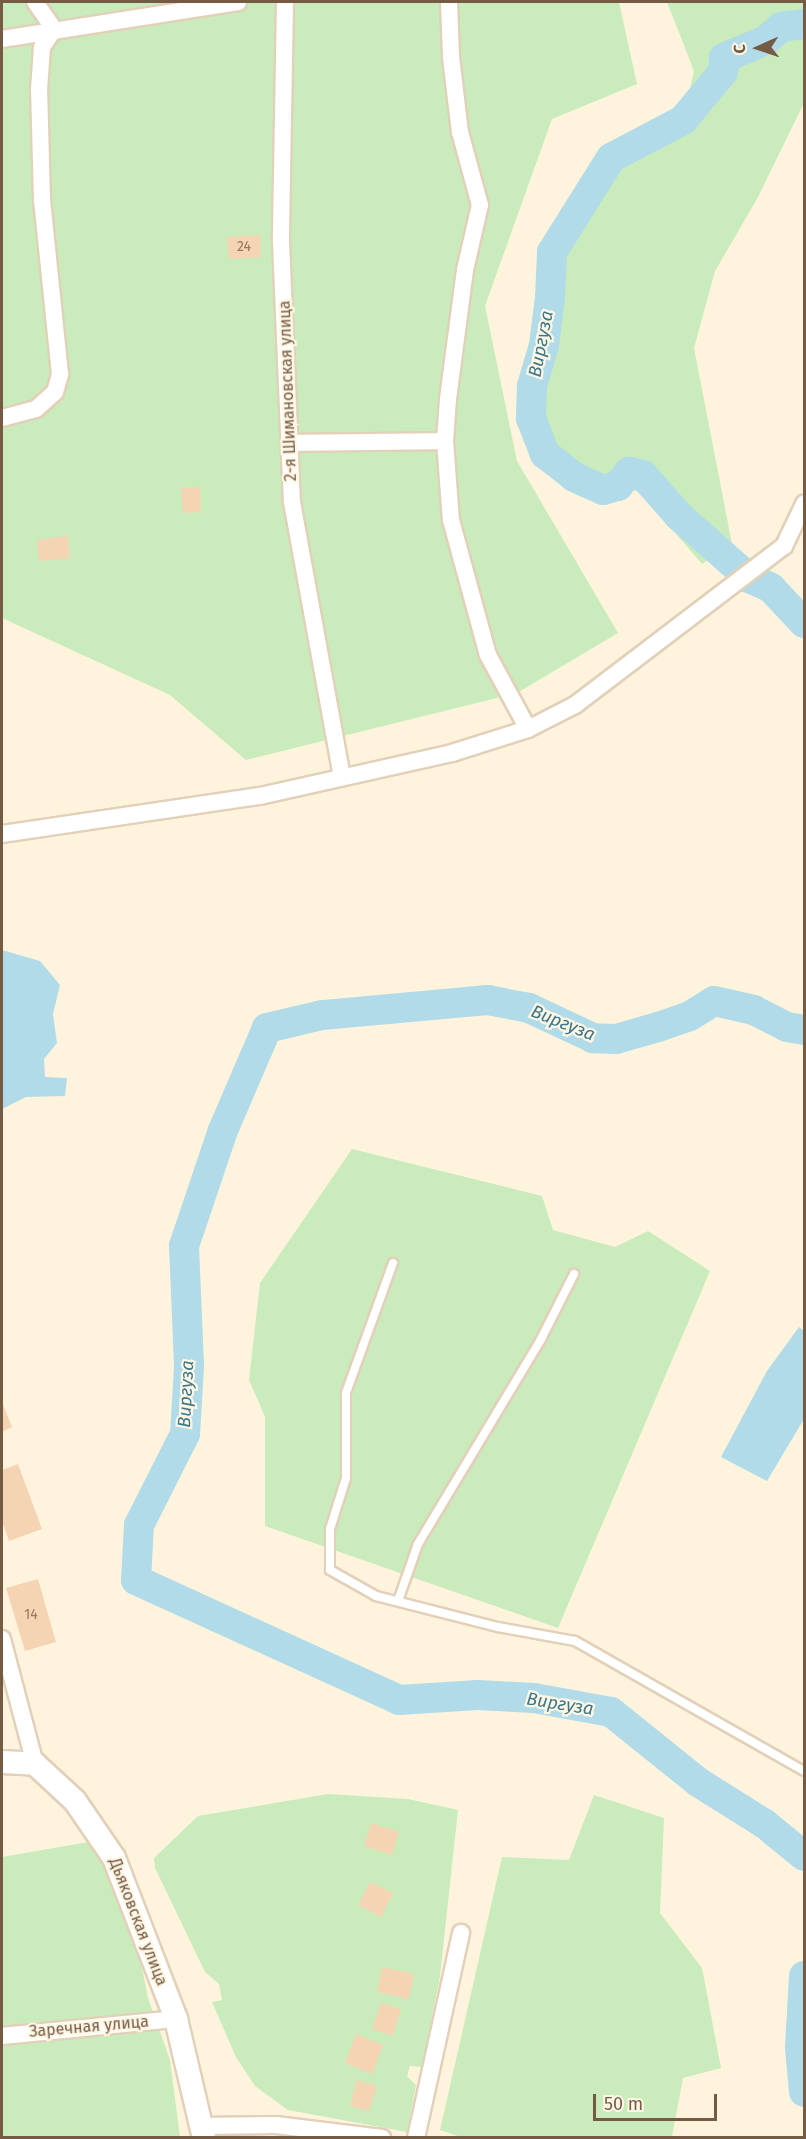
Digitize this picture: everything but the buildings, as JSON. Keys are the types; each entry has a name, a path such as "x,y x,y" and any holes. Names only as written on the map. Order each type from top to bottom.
{"street":[{"path":"36,2 54,29"},
{"path":"2,39 54,29 238,2"},
{"name":"2-я Шимановская улица","path":"285,2 281,242 292,502 342,776"},
{"path":"449,2 451,57 460,132 480,206 465,270 445,441 451,520 488,655 528,729"},
{"path":"2,417 36,410 55,392 60,374 42,201 39,90 42,47 54,29"},
{"path":"290,443 445,441"},
{"path":"2,834 260,796 452,753 528,729 576,705 662,642 784,546 804,504"},
{"path":"2,1639 35,1764 2,1762"},
{"name":"Дьяковская улица","path":"35,1764 75,1801 114,1858 176,2019 203,2132"},
{"path":"416,2138 460,1933"},
{"name":"Заречная улица","path":"2,2036 176,2019"},
{"path":"203,2132 276,2125 382,2138"}],"lane":[{"path":"393,1263 346,1393 346,1478 330,1529 330,1570 376,1596 498,1627 575,1641 804,1771"},
{"path":"398,1601 418,1544 541,1339 574,1274"}],"green space":[{"path":"2,2 619,2 637,84 552,119 485,306 517,461 618,633 517,693 246,760 170,695 2,618"},
{"path":"667,2 804,2 804,103 757,199 715,271 694,348 732,544 702,564 639,491 603,490 574,477 545,454 531,418 532,386 544,345 550,297 552,252 611,158 683,119 694,71"},
{"path":"352,1149 542,1196 553,1230 615,1247 648,1231 710,1271 558,1628 265,1526 265,1417 249,1380 260,1283"},
{"path":"328,1794 408,1799 458,1810 440,1976 422,2067 410,2066 407,2076 416,2085 407,2132 288,2110 255,2086 236,2057 212,2002 222,2000 219,1984 205,1972 155,1868 154,1858 198,1816"},
{"path":"594,1795 664,1818 660,1913 702,1968 721,2068 683,2078 672,2137 464,2138 440,2130 502,1857 569,1860"},
{"path":"94,1841 134,1926 148,1998 170,2060 180,2137 2,2138 2,1857"}],"water":[{"path":"2,950 40,961 60,985 53,1014 57,1043 44,1059 45,1077 67,1078 65,1096 26,1097 2,1109"},
{"path":"799,1327 804,1331 804,1419 767,1481 721,1457 767,1371"}],"waterway":[{"name":"Виргуза","path":"804,24 781,27 766,40 724,58 723,72 683,120 611,158 552,252 550,297 544,345 532,386 531,418 545,454 574,477 603,490 618,486 629,472 643,475 679,516 749,578 771,588 804,623"},
{"name":"Виргуза","path":"804,1030 787,1027 754,1010 714,1001 690,1016 658,1027 616,1039 593,1038 529,1008 488,1000 322,1015 267,1028 223,1130 184,1246 189,1367 185,1434 139,1525 136,1580 399,1700 478,1695 534,1698 611,1712 698,1782 765,1824 804,1856"},
{"name":"Виргуза","path":"804,1976 800,2048 804,2092"}]}
